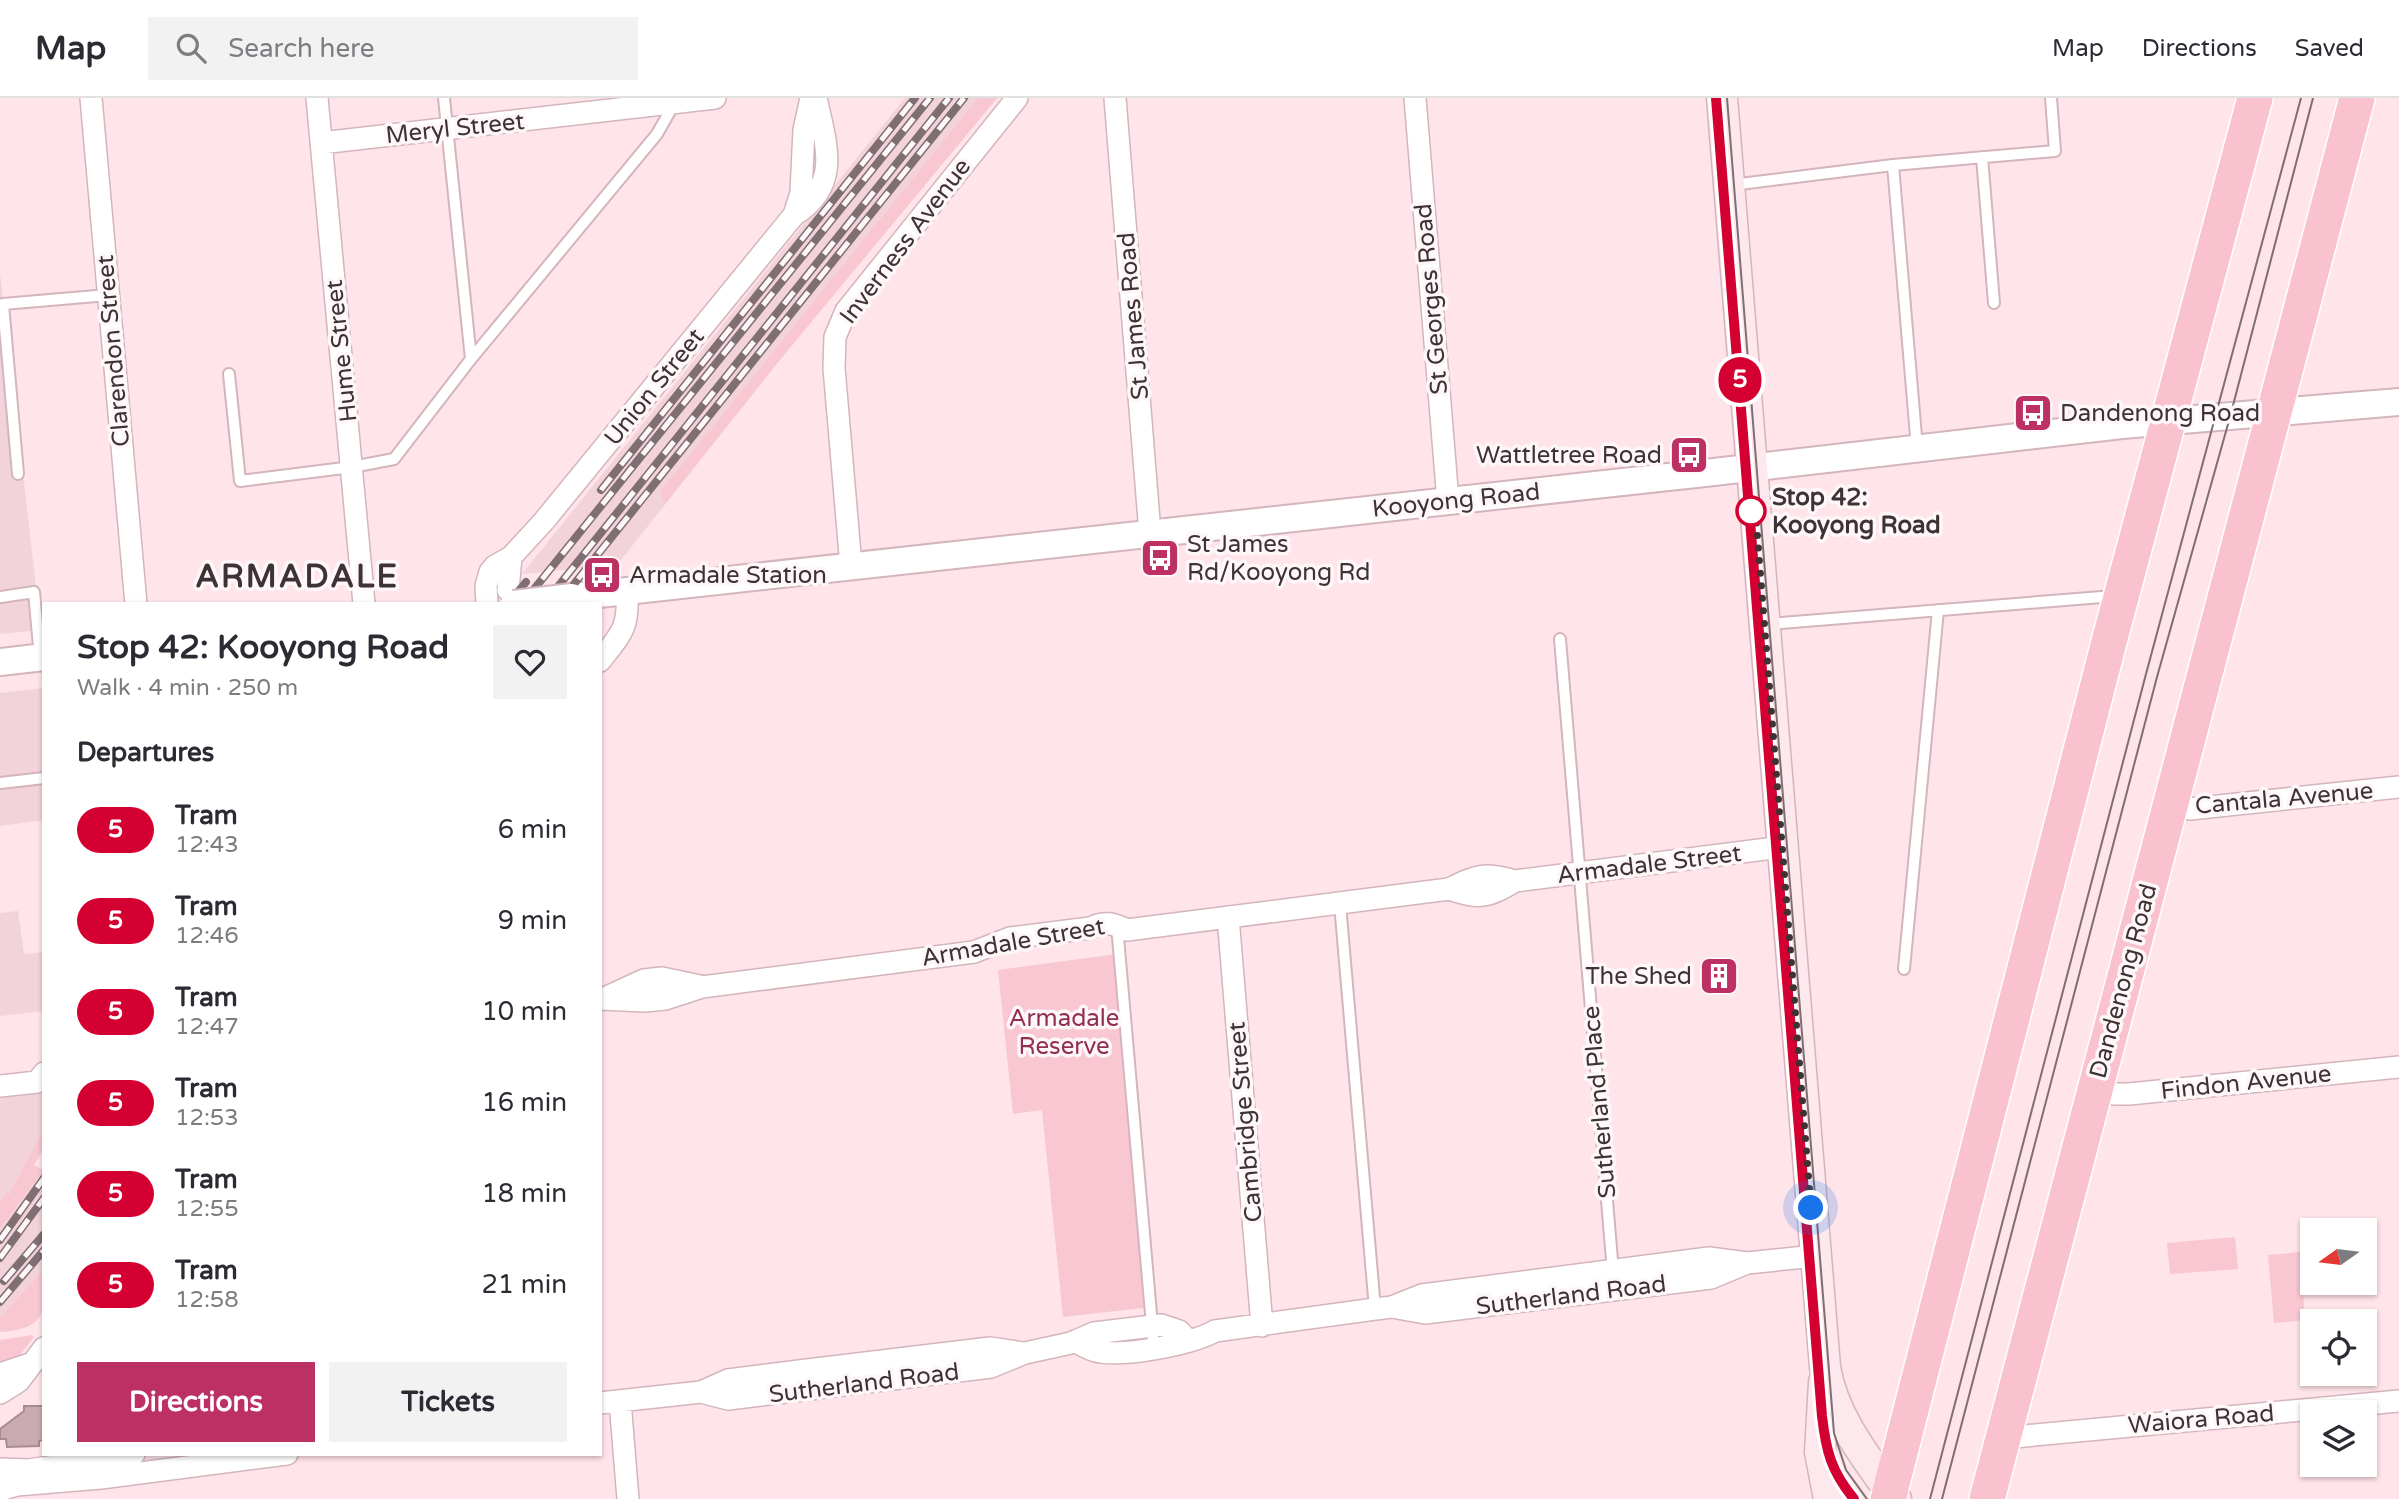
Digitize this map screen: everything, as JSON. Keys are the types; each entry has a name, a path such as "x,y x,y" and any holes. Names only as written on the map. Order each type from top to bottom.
{"highway":[{"path":"1891,1496 2122,596 2255,98"},
{"name":"Dandenong Road","path":"1987,1499 2357,98"}],"main road":[{"path":"1722,98 1825,1367 1820,1452 1829,1499"},
{"path":"1825,1367 1833,1398 1859,1449 1891,1496"}],"street":[{"name":"Clarendon Street","path":"91,98 136,602"},
{"name":"Hume Street","path":"317,98 364,602"},
{"name":"Meryl Street","path":"321,143 674,100 715,98"},
{"name":"Union Street","path":"487,602 486,586 490,572 511,557 544,521 794,215 809,206 818,194 827,168 828,151 813,98"},
{"name":"Inverness Avenue","path":"851,566 834,368 835,337 846,311 1017,98"},
{"name":"St James Road","path":"1115,98 1150,533"},
{"name":"St Georges Road","path":"1415,98 1448,501"},
{"name":"Kooyong Road","path":"511,597 567,600 627,591 2170,421 2399,402"},
{"path":"511,557 511,597"},
{"path":"602,658 625,627 628,614 627,591"},
{"path":"0,662 42,657"},
{"name":"Cantala Avenue","path":"2169,804 2190,808 2399,787"},
{"name":"Armadale Street","path":"602,999 644,980 662,978 702,986 974,953 1010,938 1090,928 1098,924 1112,923 1127,930 1448,889 1474,876 1491,874 1515,881 1782,848"},
{"name":"Cambridge Street","path":"1228,917 1262,1326"},
{"name":"Findon Avenue","path":"2094,1090 2129,1094 2399,1067"},
{"path":"0,1086 37,1082 42,1076"},
{"name":"Sutherland Road","path":"1075,1341 1100,1352 1154,1348 1204,1338 1215,1331 1384,1308 1425,1312 1614,1279 1711,1278 1747,1263 1815,1255"},
{"name":"Sutherland Road","path":"610,1402 701,1392 728,1380 990,1348 1025,1353 1075,1341 1094,1333 1152,1326 1172,1328 1189,1341"},
{"path":"0,1374 37,1356"},
{"path":"0,1393 17,1384 37,1356"},
{"name":"Waiora Road","path":"2003,1438 2399,1401"},
{"path":"610,1402 628,1499"},
{"path":"0,1469 29,1470 121,1456"},
{"path":"0,1490 17,1485 101,1478 271,1456"}],"lane":[{"path":"444,98 471,359"},
{"path":"1729,185 1893,165 2055,151 2051,98"},
{"path":"229,374 240,481 352,467 394,458 471,359 657,134 674,100"},
{"path":"1982,157 1994,303"},
{"path":"1893,165 1917,449"},
{"path":"18,474 2,304 108,295"},
{"path":"1,597 34,592 42,657"},
{"path":"1765,624 2122,596"},
{"path":"1904,969 1938,610"},
{"name":"Sutherland Place","path":"1560,639 1614,1279"},
{"path":"0,783 42,778"},
{"path":"1340,904 1384,1308"},
{"path":"1117,925 1154,1348"}],"shaded area":[{"path":"905,98 997,98 779,361 617,565 522,574"},
{"path":"0,273 41,630 0,634"},
{"path":"42,688 42,820 0,826 0,693"},
{"path":"18,911 24,954 42,952 42,1011 0,1016 0,913"},
{"path":"42,1093 42,1133 9,1194 6,1192 0,1202 0,1098"},
{"path":"42,1174 42,1270 0,1318 0,1228"}],"green space":[{"path":"978,98 997,98 779,361 665,504 660,492"},
{"name":"Armadale Reserve","path":"1117,954 1151,1307 1063,1317 1042,1110 1013,1114 998,970"},
{"path":"42,1133 42,1151 34,1165 42,1170 42,1174 0,1228 0,1202 6,1192 9,1194"},
{"path":"2235,1237 2238,1269 2170,1274 2167,1243"},
{"path":"2300,1252 2300,1295 2303,1295 2304,1309 2300,1309 2300,1320 2274,1323 2268,1255"},
{"path":"42,1270 42,1310 36,1321 16,1330 0,1332 0,1318"},
{"path":"32,1335 34,1337 17,1359 0,1368 0,1340"}],"building":[{"path":"24,1406 42,1406 42,1440 39,1441 39,1446 7,1447 6,1439 0,1439 0,1429 24,1411"}],"tram line":[{"name":"5","path":"1716,98 1822,1416 1825,1443 1833,1469 1854,1499"},
{"path":"1727,98 1834,1433 1846,1470 1867,1499"},
{"path":"1930,1499 2146,674 2301,98"},
{"path":"1942,1499 2157,677 2230,417 2313,98"},
{"path":"1785,945 1795,1077"},
{"path":"1824,1433 1833,1469 1845,1488"}],"railway":[{"path":"601,490 915,98"},
{"path":"524,602 930,98"},
{"path":"546,602 949,98"},
{"path":"560,602 964,98"},
{"path":"510,602 526,582"},
{"path":"0,1240 42,1181"},
{"path":"0,1258 42,1201"},
{"path":"4,1281 42,1236"},
{"path":"0,1302 42,1252"}],"place":[{"name":"Dandenong Road","path":"2033,413"},
{"name":"Wattletree Road","path":"1689,455"},
{"name":"Stop 42: Kooyong Road","path":"1751,511"},
{"name":"St James Rd/Kooyong Rd","path":"1160,558"},
{"name":"Armadale Station","path":"602,575"},
{"name":"The Shed","path":"1719,976"}],"district":[{"name":"ARMADALE","path":"297,576"}],"route":[{"path":"1751,511 1755,505 1811,1208"}]}
